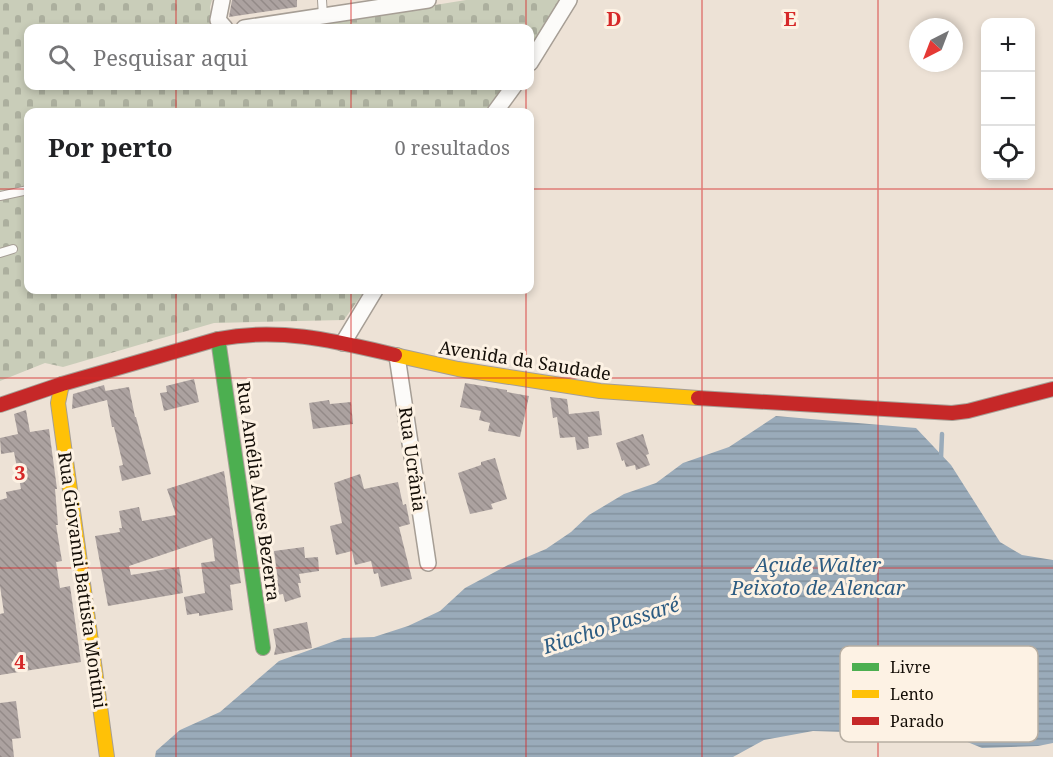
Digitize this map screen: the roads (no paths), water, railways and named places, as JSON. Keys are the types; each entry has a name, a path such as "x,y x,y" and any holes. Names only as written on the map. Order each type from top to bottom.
{"street":[{"path":"222,0 218,20 222,24"},
{"path":"270,24 391,3 428,0"},
{"path":"534,57 569,0"},
{"path":"498,108 511,90"},
{"path":"343,343 373,294"},
{"name":"Avenida da Saudade","path":"0,405 56,386 218,339 244,334 315,337 458,369 600,391 951,413 968,411 1053,389"},
{"name":"Rua Amélia Alves Bezerra","path":"218,339 263,648"},
{"name":"Rua Ucrânia","path":"397,356 428,562"},
{"name":"Rua Giovanni Battista Montini","path":"56,386 107,757"}],"lane":[{"path":"322,0 323,16"},
{"path":"0,196 24,191"},
{"path":"0,253 13,249"}],"water":[{"name":"Açude Walter Peixoto de Alencar","path":"776,416 916,428 951,465 1000,542 1022,555 1053,560 1053,743 1038,746 982,748 967,742 1038,742 1038,646 840,646 840,732 813,731 764,740 733,757 155,757 156,751 180,730 220,712 279,661 343,638 374,637 408,626 440,611 465,588 508,565 546,549 571,532 589,515 624,494 656,483 683,463 729,447"}],"waterway":[{"path":"941,458 942,434"}],"water label":[{"name":"Riacho Passaré","path":"611,625"}]}
